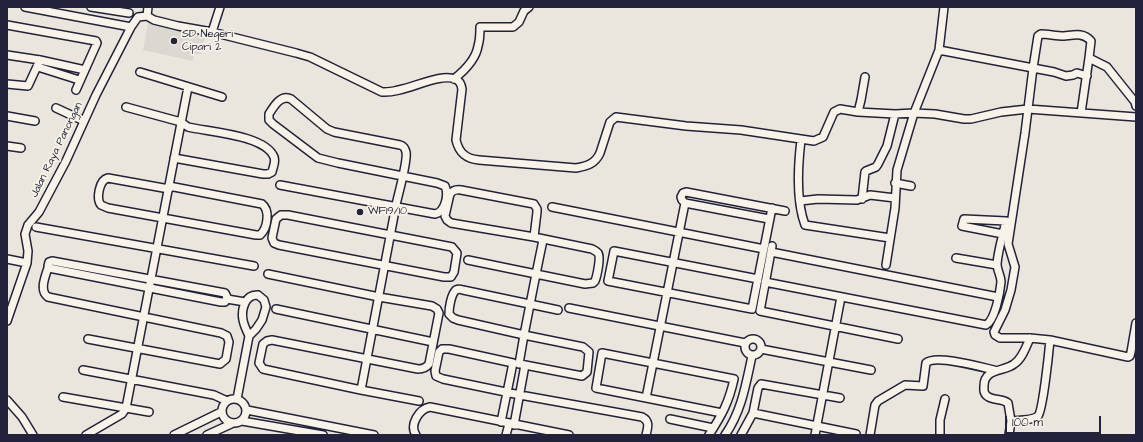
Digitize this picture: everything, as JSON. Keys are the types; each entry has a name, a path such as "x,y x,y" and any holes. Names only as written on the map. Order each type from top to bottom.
{"street":[{"path":"25,7 131,27"},
{"path":"91,7 128,13"},
{"path":"148,7 146,16 154,20 212,32 310,57 382,92 389,93 400,91 442,78 454,79 460,83 462,89 456,140 460,152 472,159 576,168 591,165 596,161 600,153 610,122 616,117 686,126 741,130 814,142 820,139 825,133 831,117 835,111 840,109 858,112 895,114 914,112 964,119 971,119 1001,112 1028,109 1136,117"},
{"path":"212,32 220,7"},
{"path":"454,79 474,57 478,47 480,26 513,27 519,22 528,7"},
{"path":"886,265 895,198 895,183 900,155 914,112 939,50 944,7"},
{"name":"Jalan Raya Panongan","path":"7,321 27,263 28,251 25,234 28,225 39,212 60,172 96,95 131,27 138,17 146,16"},
{"path":"7,25 96,41 97,43 76,90"},
{"path":"1081,113 1091,41 1088,37 1072,34 1065,36 1041,34 1038,36 1008,244 1015,267 1006,310 994,332 995,335 1000,338 1050,340 1124,357 1133,356 1136,323"},
{"path":"939,50 1054,72 1066,76 1077,73 1087,76"},
{"path":"7,54 39,63 80,80"},
{"path":"1089,58 1107,67 1135,102 1136,106"},
{"path":"39,63 85,70"},
{"path":"7,84 28,86 39,63"},
{"path":"140,72 222,97"},
{"path":"858,112 865,76"},
{"path":"86,435 122,414 126,408 188,87"},
{"path":"280,184 396,205 437,214 443,209 447,194 445,186 441,184 403,176 318,158 269,120 269,114 282,98 287,97 327,129 334,132 403,146 407,154 403,176 396,205 384,266 361,390"},
{"path":"126,107 181,122 188,127 242,137 257,142 265,146 272,153 275,161 272,172 263,174 174,158"},
{"path":"56,108 84,121"},
{"path":"862,199 865,172 876,167 878,164 887,146 895,114"},
{"path":"7,116 35,121"},
{"path":"800,140 798,168 800,201 805,225 890,238"},
{"path":"8,147 21,148"},
{"path":"105,178 169,188 262,204 265,207 267,216 263,232 256,235 103,207 98,200 102,182 105,178"},
{"path":"895,183 911,186"},
{"path":"468,260 585,284 593,283 596,277 599,257 595,251 534,237 449,222 445,216 450,194 457,189 534,204 537,209 534,237"},
{"path":"769,219 685,203 681,196 686,192 786,211"},
{"path":"800,201 818,198 852,200 862,199 870,195 895,198"},
{"path":"646,398 685,203"},
{"path":"552,207 764,249"},
{"path":"758,279 614,251 608,281 752,309 758,279 764,249 769,219 772,208"},
{"path":"284,214 452,247 457,253 454,272 451,277 444,278 384,266 274,243 272,238 276,219 284,214"},
{"path":"765,282 986,325 989,323 995,312 998,297 1001,281 997,265 1006,221 964,219 962,226 1003,234"},
{"path":"36,227 254,266"},
{"path":"508,424 520,395 519,364 543,240"},
{"path":"898,339 760,312 772,249 998,297"},
{"path":"956,258 997,265"},
{"path":"7,259 27,263"},
{"path":"88,339 217,364 222,363 226,359 229,342 225,334 48,297 44,293 43,288 49,262 52,261 225,293 227,299"},
{"path":"48,268 221,302 225,302 227,299 245,302"},
{"path":"268,274 435,307 439,313 429,364 422,369 272,340 263,344 259,364 263,369 419,401"},
{"path":"558,310 459,289 455,291 449,310 451,316 458,320 588,349 590,355 587,372 582,376 445,348 439,352 435,371 436,376 443,380 642,417 648,424 646,435"},
{"path":"249,336 244,326 243,319 245,302 251,296 258,295 271,309 433,342"},
{"path":"815,435 841,297"},
{"path":"569,308 745,342 752,338 756,339 761,345 761,348 760,352 752,356"},
{"path":"237,399 249,336 260,324 264,315 271,309"},
{"path":"870,435 875,405 878,401 905,385 923,386 926,363 928,361 950,361 994,370 1007,368 1013,365 1021,356 1030,338"},
{"path":"1011,421 1034,418 1040,413 1046,381 1050,340"},
{"path":"745,342 745,351 752,356"},
{"path":"761,348 871,370"},
{"path":"709,435 728,404 734,379 602,353 596,388 722,413"},
{"path":"725,435 732,425 742,401 752,356"},
{"path":"506,435 508,424 508,392 519,364"},
{"path":"83,370 214,395 227,401"},
{"path":"994,370 986,377 984,382 984,392 990,397 1004,400 1008,403 1011,421 1009,435"},
{"path":"741,435 753,413 758,388 761,384 840,398"},
{"path":"63,397 148,412"},
{"path":"207,435 242,421 246,416 247,410 242,401 237,399 227,401 222,406 221,412 224,420 232,424"},
{"path":"940,435 940,420 945,399"},
{"path":"7,400 22,417 33,435"},
{"path":"416,435 414,433 416,418 427,408 435,408 508,424 569,435"},
{"path":"247,410 374,435"},
{"path":"174,435 221,412"},
{"path":"753,413 856,434"},
{"path":"670,420 713,428"},
{"path":"242,421 324,435 327,426"}],"shaded area":[{"name":"SD Negeri Cipari 2","path":"149,19 206,32 201,54 194,54 193,61 143,50"}],"place":[{"name":"SD Negeri Cipari 2","path":"174,41"},
{"name":"WF19/10","path":"360,212"}]}
